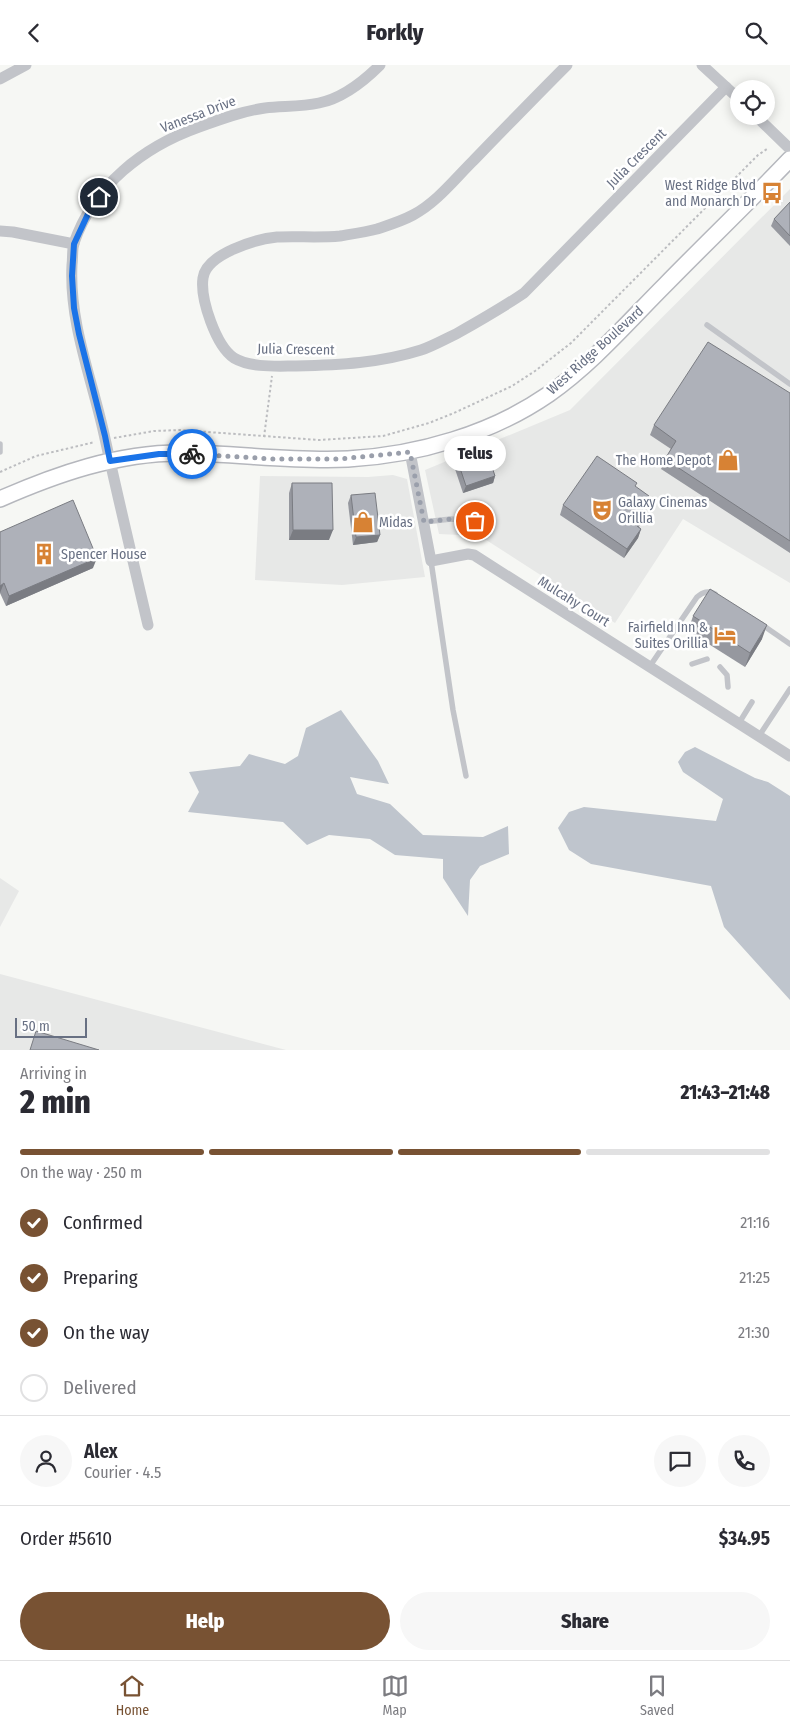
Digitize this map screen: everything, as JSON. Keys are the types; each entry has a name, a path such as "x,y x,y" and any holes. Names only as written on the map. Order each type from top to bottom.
{"street":[{"path":"0,79 26,65"},
{"name":"Vanessa Drive","path":"148,625 74,308 72,276 74,244 88,214 113,179 136,159 166,140 247,111 320,103 350,90 380,65"},
{"name":"Julia Crescent","path":"566,65 445,189 413,215 377,229 340,236 264,239 232,250 214,260 206,269 203,277 203,288 212,325 220,342 233,357 243,362 274,366 363,363 394,358 424,349 503,308 524,293 726,87"},
{"path":"702,65 730,91"},
{"path":"765,125 790,149"},
{"name":"West Ridge Boulevard","path":"0,499 38,483 110,461 180,453 274,459 339,459 410,452 457,439 503,420 550,393 597,353 790,159"},
{"path":"0,231 74,244"},
{"path":"410,452 431,561"},
{"name":"Mulcahy Court","path":"431,561 468,553 474,555 790,756"}],"lane":[{"path":"707,325 790,384"},
{"path":"0,444 0,453"},
{"path":"424,522 451,519 475,521 488,519"},
{"path":"431,561 453,710 466,776"},
{"path":"650,667 697,597 710,591 721,598"},
{"path":"752,618 790,644"},
{"path":"692,664 707,659"},
{"path":"720,667 727,675 728,687"},
{"path":"760,736 790,689"},
{"path":"739,723 752,702"}],"path":[{"path":"0,472 44,453 154,431 218,431 264,437 319,439 383,436 446,416 512,386 571,343 758,155 767,149"},
{"path":"264,437 274,366"}],"shaded area":[{"path":"790,189 790,583 683,519 615,623 480,536 439,534 425,470 570,410"},
{"path":"393,475 407,479 425,577 342,585 255,580 260,476 368,477"},
{"path":"341,710 378,761 389,784 350,777 357,794 390,804 423,835 483,837 508,826 509,854 480,866 470,880 468,916 443,878 443,859 395,855 370,839 329,835 307,845 283,822 188,812 199,792 189,772 240,766 249,754 285,764 298,756 306,728"},
{"path":"695,747 755,778 768,782 790,796 790,1000 724,927 711,886 591,864 569,850 558,828 569,812 584,807 716,821 723,799 683,772 678,762 685,752"},
{"path":"0,878 19,891 0,927"},
{"path":"0,974 286,1050 0,1050"}],"building":[{"path":"790,202 790,236 774,219"},
{"name":"The Home Depot","path":"708,342 790,393 790,541 665,459 676,441 654,425"},
{"path":"487,452 495,476 466,486 458,462"},
{"name":"Galaxy Cinemas Orillia","path":"597,456 637,483 635,486 649,496 639,511 644,514 637,526 641,529 627,549 563,505"},
{"path":"292,483 332,483 333,530 293,530"},
{"name":"Midas","path":"375,493 380,535 356,537 351,495"},
{"name":"Spencer House","path":"73,500 97,558 9,596 4,583 0,586 0,532"},
{"path":"710,589 767,625 750,653 693,616"},
{"path":"36,1031 99,1050 30,1050"}],"way so far":[{"path":"192,454 274,459 350,459 410,452 424,522 451,519 475,521"}],"place":[{"name":"West Ridge Blvd and Monarch Dr","path":"772,193"},
{"name":"The Home Depot","path":"728,460"},
{"name":"Galaxy Cinemas Orillia","path":"602,510"},
{"name":"Telus","path":"475,521"},
{"name":"Midas","path":"363,522"},
{"name":"Spencer House","path":"44,554"},
{"name":"Fairfield Inn & Suites Orillia","path":"725,635"}],"route":[{"path":"99,197 88,214 74,244 72,276 74,308 79,334 110,461 159,454 192,454"}]}
